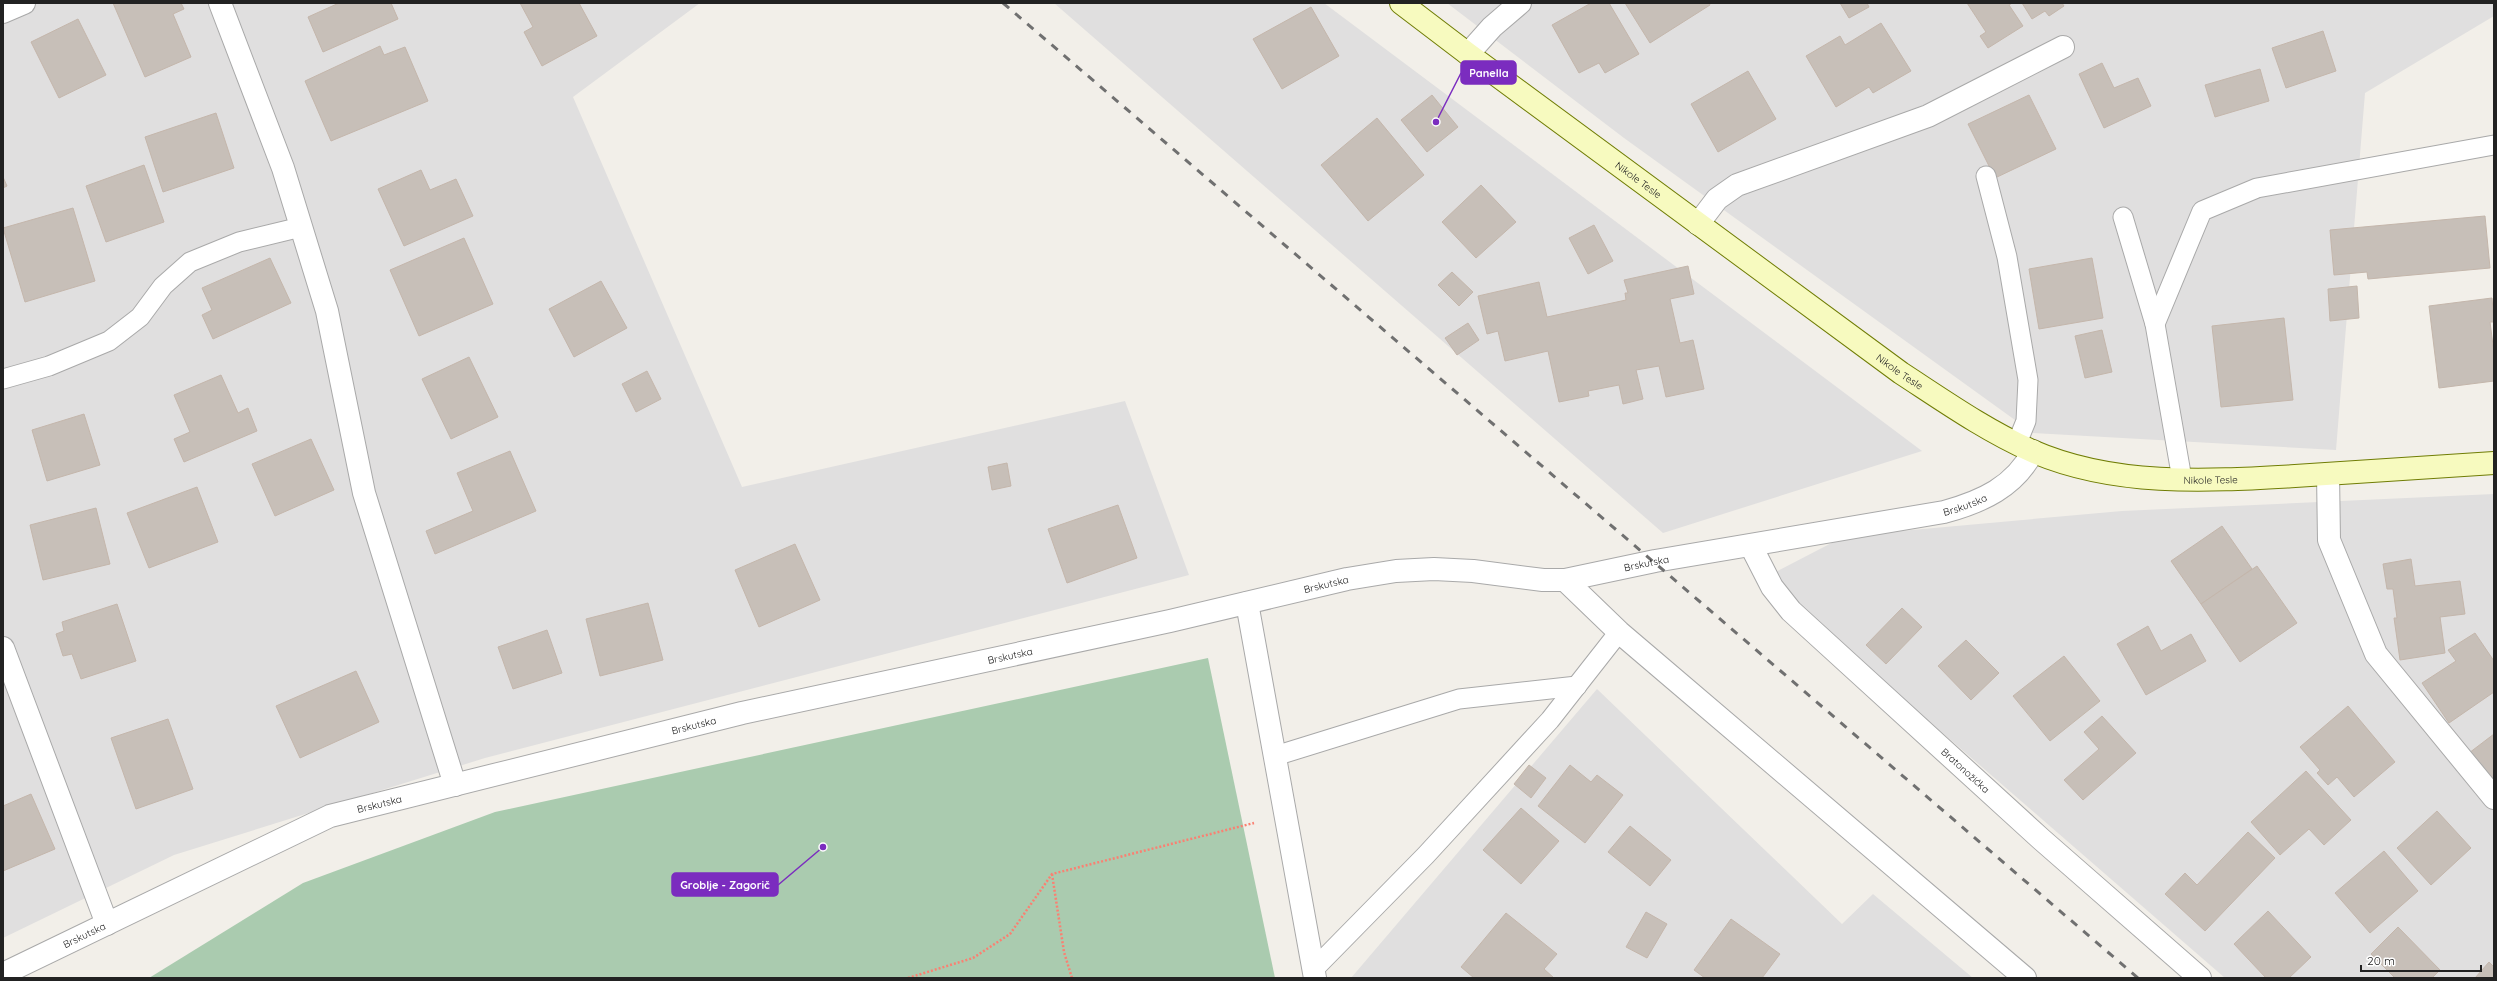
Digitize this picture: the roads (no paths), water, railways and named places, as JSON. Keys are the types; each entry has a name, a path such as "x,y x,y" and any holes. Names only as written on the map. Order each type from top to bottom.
{"street":[{"path":"3,12 24,3"},
{"path":"220,3 283,168 327,310 364,493 455,785"},
{"name":"Nikole Tesle","path":"1401,3 1901,373 1974,420 2025,447 2103,472 2136,477 2182,479 2228,480 2494,463"},
{"path":"1468,54 1492,27 1520,3"},
{"path":"1698,224 1717,199 1737,185 1928,116 2063,47"},
{"name":"Brskutska","path":"3,974 330,816 742,713 971,665 1347,579 1396,571 1473,571 1543,580 1565,580 1655,561 1752,546 1944,512 1973,504 2006,485 2023,467 2025,447"},
{"path":"2328,474 2329,540 2376,654 2494,798"},
{"name":"Bratonožićka","path":"1752,546 1761,569 1772,587 1792,611 2041,838 2200,978"},
{"path":"1565,580 1619,632 2025,978"},
{"path":"1247,603 1315,973"},
{"path":"3,648 107,924"}],"lane":[{"path":"2155,324 2202,211 2257,188 2494,145"},
{"path":"1986,176 2007,257 2028,380 2025,447"},
{"path":"2123,217 2155,324 2182,479"},
{"path":"3,379 49,366 109,341 140,317 163,286 190,262 239,242 301,227"},
{"path":"1315,973 1550,720 1619,632"},
{"path":"1275,756 1459,699 1577,686"}],"railway":[{"path":"1003,3 2138,978"}],"place":[{"name":"Panella","path":"1436,122"},
{"name":"Groblje - Zagorič","path":"823,847"}]}
